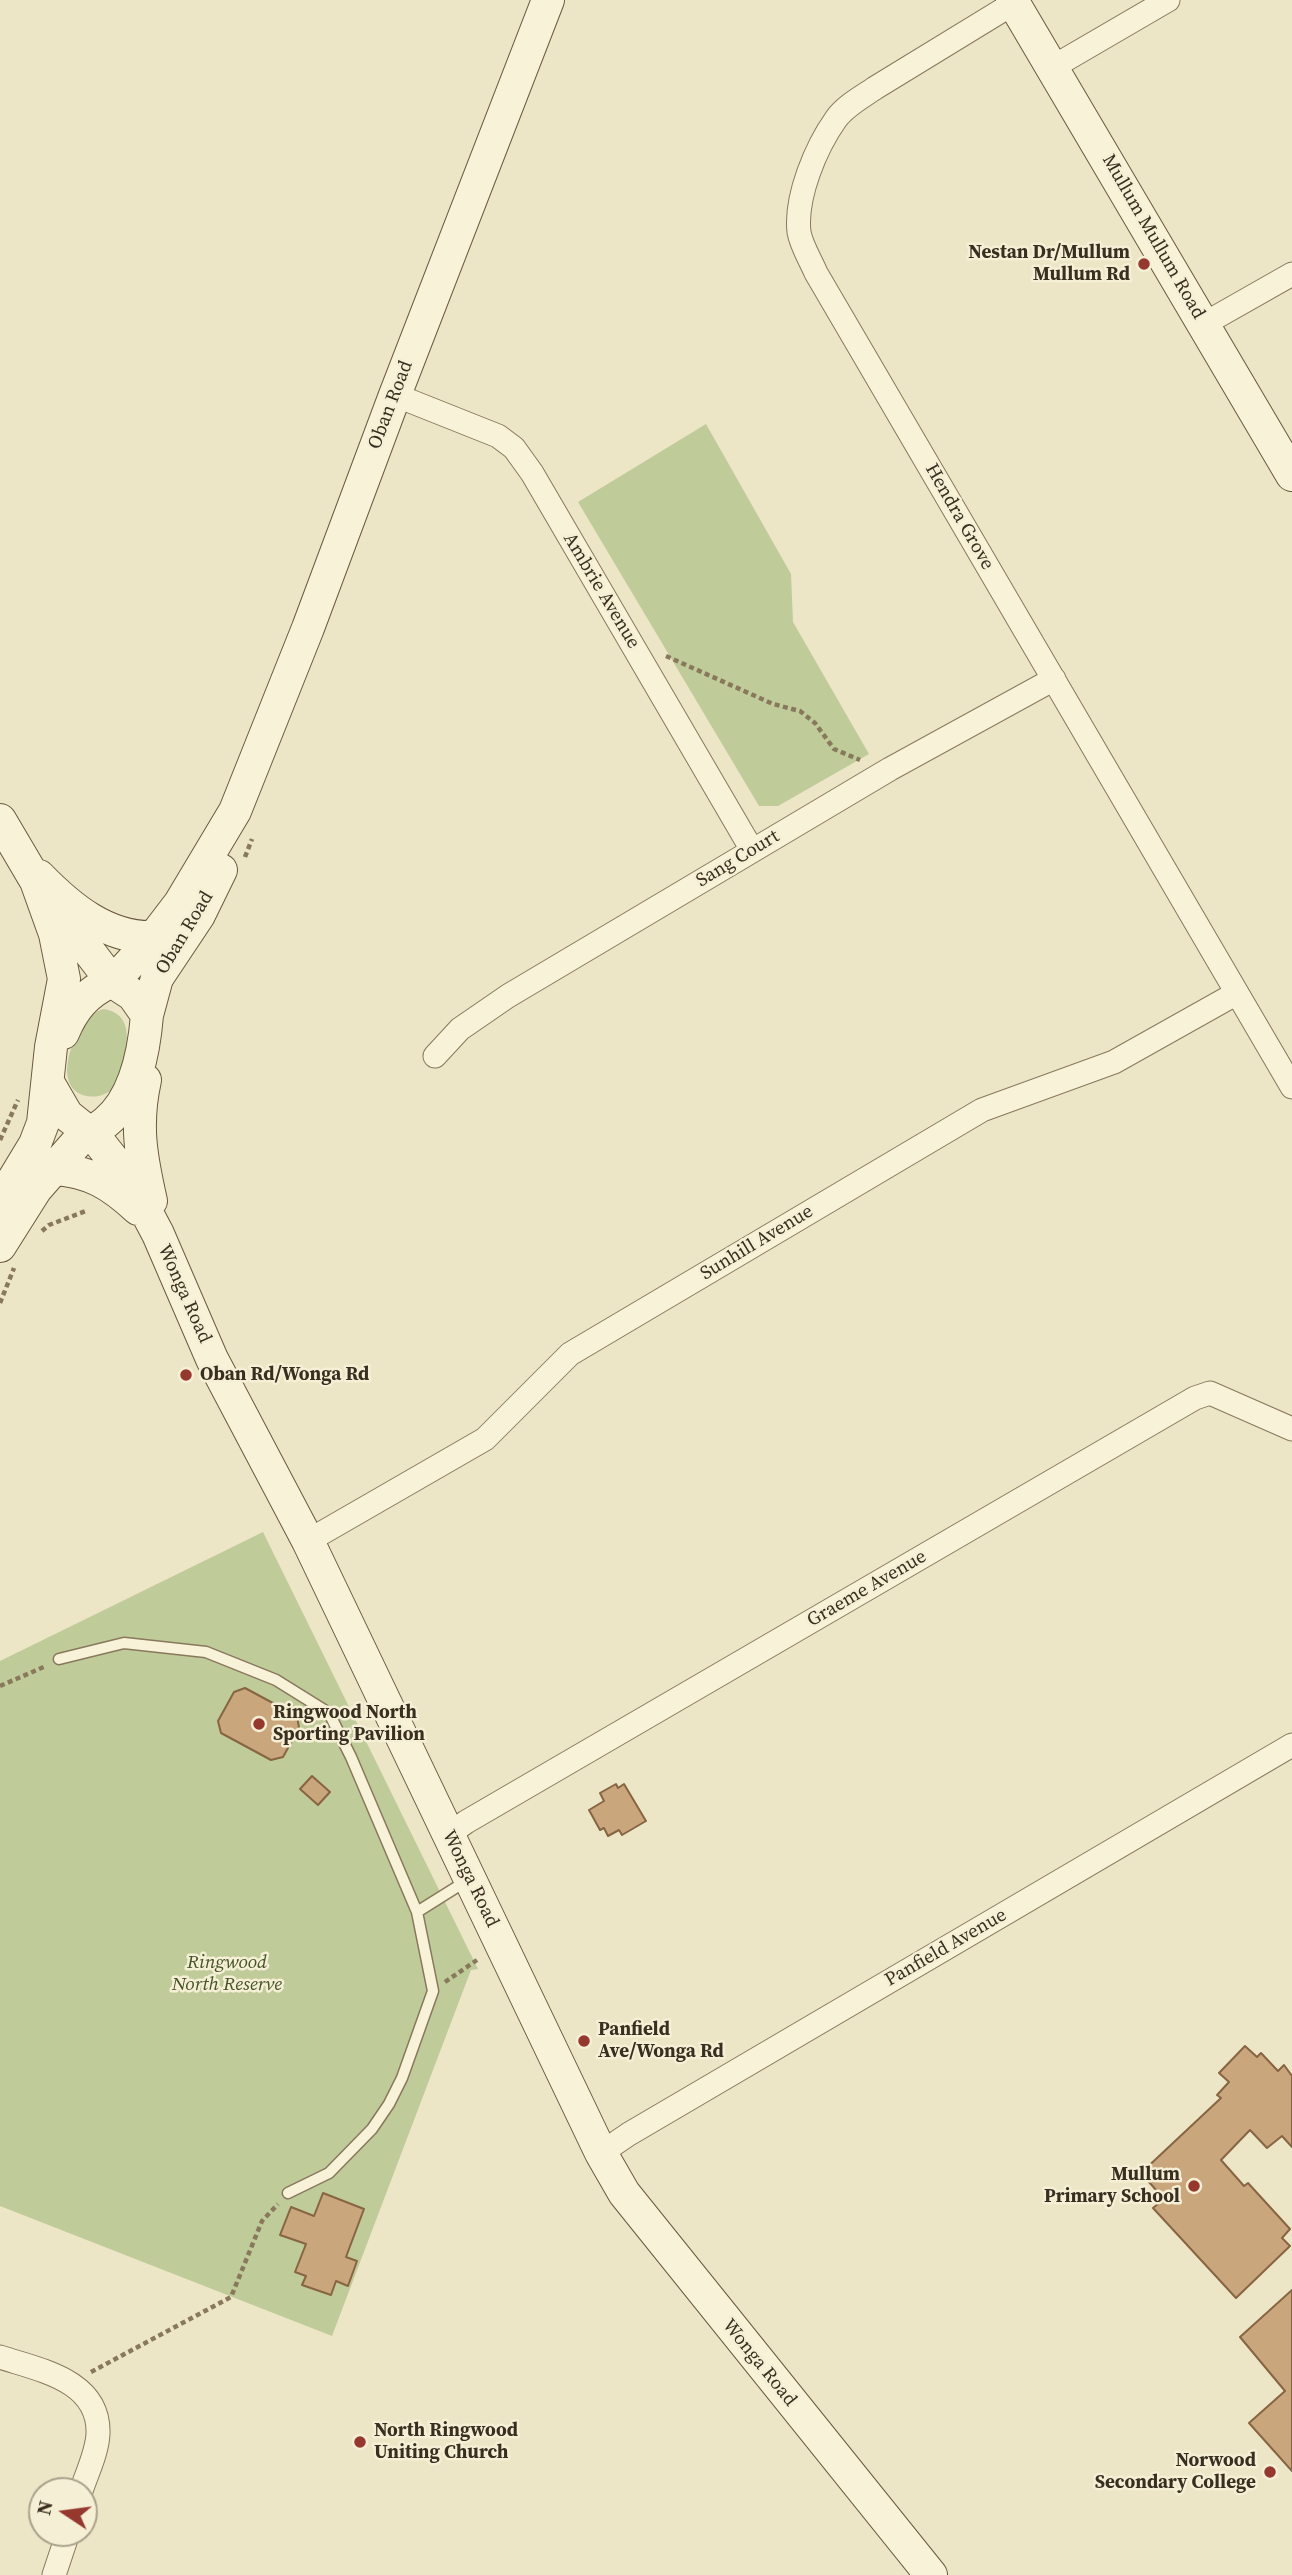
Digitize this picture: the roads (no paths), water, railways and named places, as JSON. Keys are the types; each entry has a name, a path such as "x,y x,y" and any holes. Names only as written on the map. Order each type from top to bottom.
{"main road":[{"name":"Oban Road","path":"49,1082 62,1036 73,1012 82,1000 112,982 154,937 187,892 235,811 308,628 548,0"},
{"name":"Mullum Mullum Road","path":"1013,1 1292,475"},
{"name":"Oban Road","path":"146,1017 158,978 199,915 217,880 235,811"},
{"path":"0,820 31,872 112,982 133,995 146,1017 149,1050 138,1136 155,1229"},
{"path":"31,872 83,915 128,935 154,937"},
{"path":"0,1202 38,1137 45,1113 51,1048 64,978 58,945 31,872"},
{"path":"9,1253 26,1203 89,1131 113,1116 129,1095 146,1017"},
{"name":"Wonga Road","path":"49,1082 67,1115 89,1131 130,1181 155,1229 212,1359 308,1541 601,2153 641,2217 931,2575"},
{"path":"53,1169 76,1171 98,1179 118,1192 155,1229"}],"street":[{"path":"1053,67 1168,0"},
{"name":"Hendra Grove","path":"1013,1 864,95 837,117 815,156 802,195 799,233 816,273 1292,1087"},
{"path":"1204,324 1292,274"},
{"name":"Ambrie Avenue","path":"395,395 485,430 514,447 532,473 752,850"},
{"name":"Sang Court","path":"435,1056 460,1029 509,996 890,769 1054,679"},
{"name":"Sunhill Avenue","path":"308,1541 485,1438 570,1354 946,1131 982,1110 1114,1062 1237,993"},
{"name":"Graeme Avenue","path":"449,1835 466,1822 1195,1398 1210,1393 1292,1429"},
{"name":"Panfield Avenue","path":"601,2153 629,2134 1292,1745"},
{"path":"0,2357 72,2382 87,2399 94,2411 98,2432 85,2477"},
{"path":"54,2575 63,2547"}],"lane":[{"path":"59,1659 124,1643 206,1652 276,1679 329,1713 351,1757 417,1912 433,1991 402,2078 372,2129 329,2173 288,2193"},
{"path":"417,1912 470,1879"}],"place":[{"name":"Nestan Dr/Mullum Mullum Rd","path":"1144,264"},
{"name":"Oban Rd/Wonga Rd","path":"186,1375"},
{"name":"Ringwood North Sporting Pavilion","path":"259,1724"},
{"name":"Panfield Ave/Wonga Rd","path":"584,2041"},
{"name":"Mullum Primary School","path":"1194,2186"},
{"name":"North Ringwood Uniting Church","path":"360,2442"},
{"name":"Norwood Secondary College","path":"1270,2472"}],"park label":[{"name":"Ringwood North Reserve","path":"227,1974"}]}
